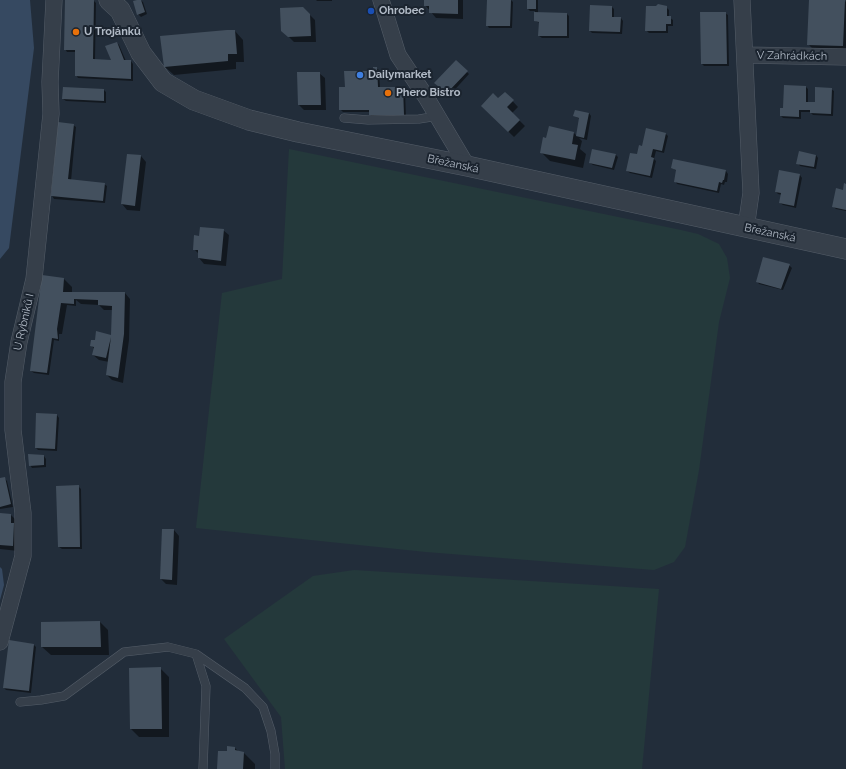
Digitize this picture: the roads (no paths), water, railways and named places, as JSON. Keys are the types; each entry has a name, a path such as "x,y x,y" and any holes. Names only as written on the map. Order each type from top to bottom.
{"street":[{"name":"U Rybníků I","path":"0,642 23,556 23,513 13,430 13,382 19,342 34,279 52,114 50,82 54,0"},
{"name":"Břežanská","path":"109,0 120,10 141,53 163,82 194,100 249,120 298,132 467,166 846,249"},
{"path":"382,0 398,55 438,116 467,166"},
{"name":"V Zahrádkách","path":"742,0 745,55 846,57"},
{"path":"745,55 751,193 746,228"}],"lane":[{"path":"344,118 368,120 419,119 438,116"},
{"path":"20,702 64,696 124,652 168,647 196,654 245,688 263,707 271,731 275,754 275,769"},
{"path":"196,654 206,686 204,769"}],"water":[{"path":"0,0 30,0 34,48 9,248 0,259"},
{"path":"0,567 2,569 4,585 0,600"}],"place":[{"name":"Ohrobec","path":"371,11"},
{"name":"U Trojánků","path":"76,32"},
{"name":"Dailymarket","path":"360,75"},
{"name":"Phero Bistro","path":"388,93"}]}
